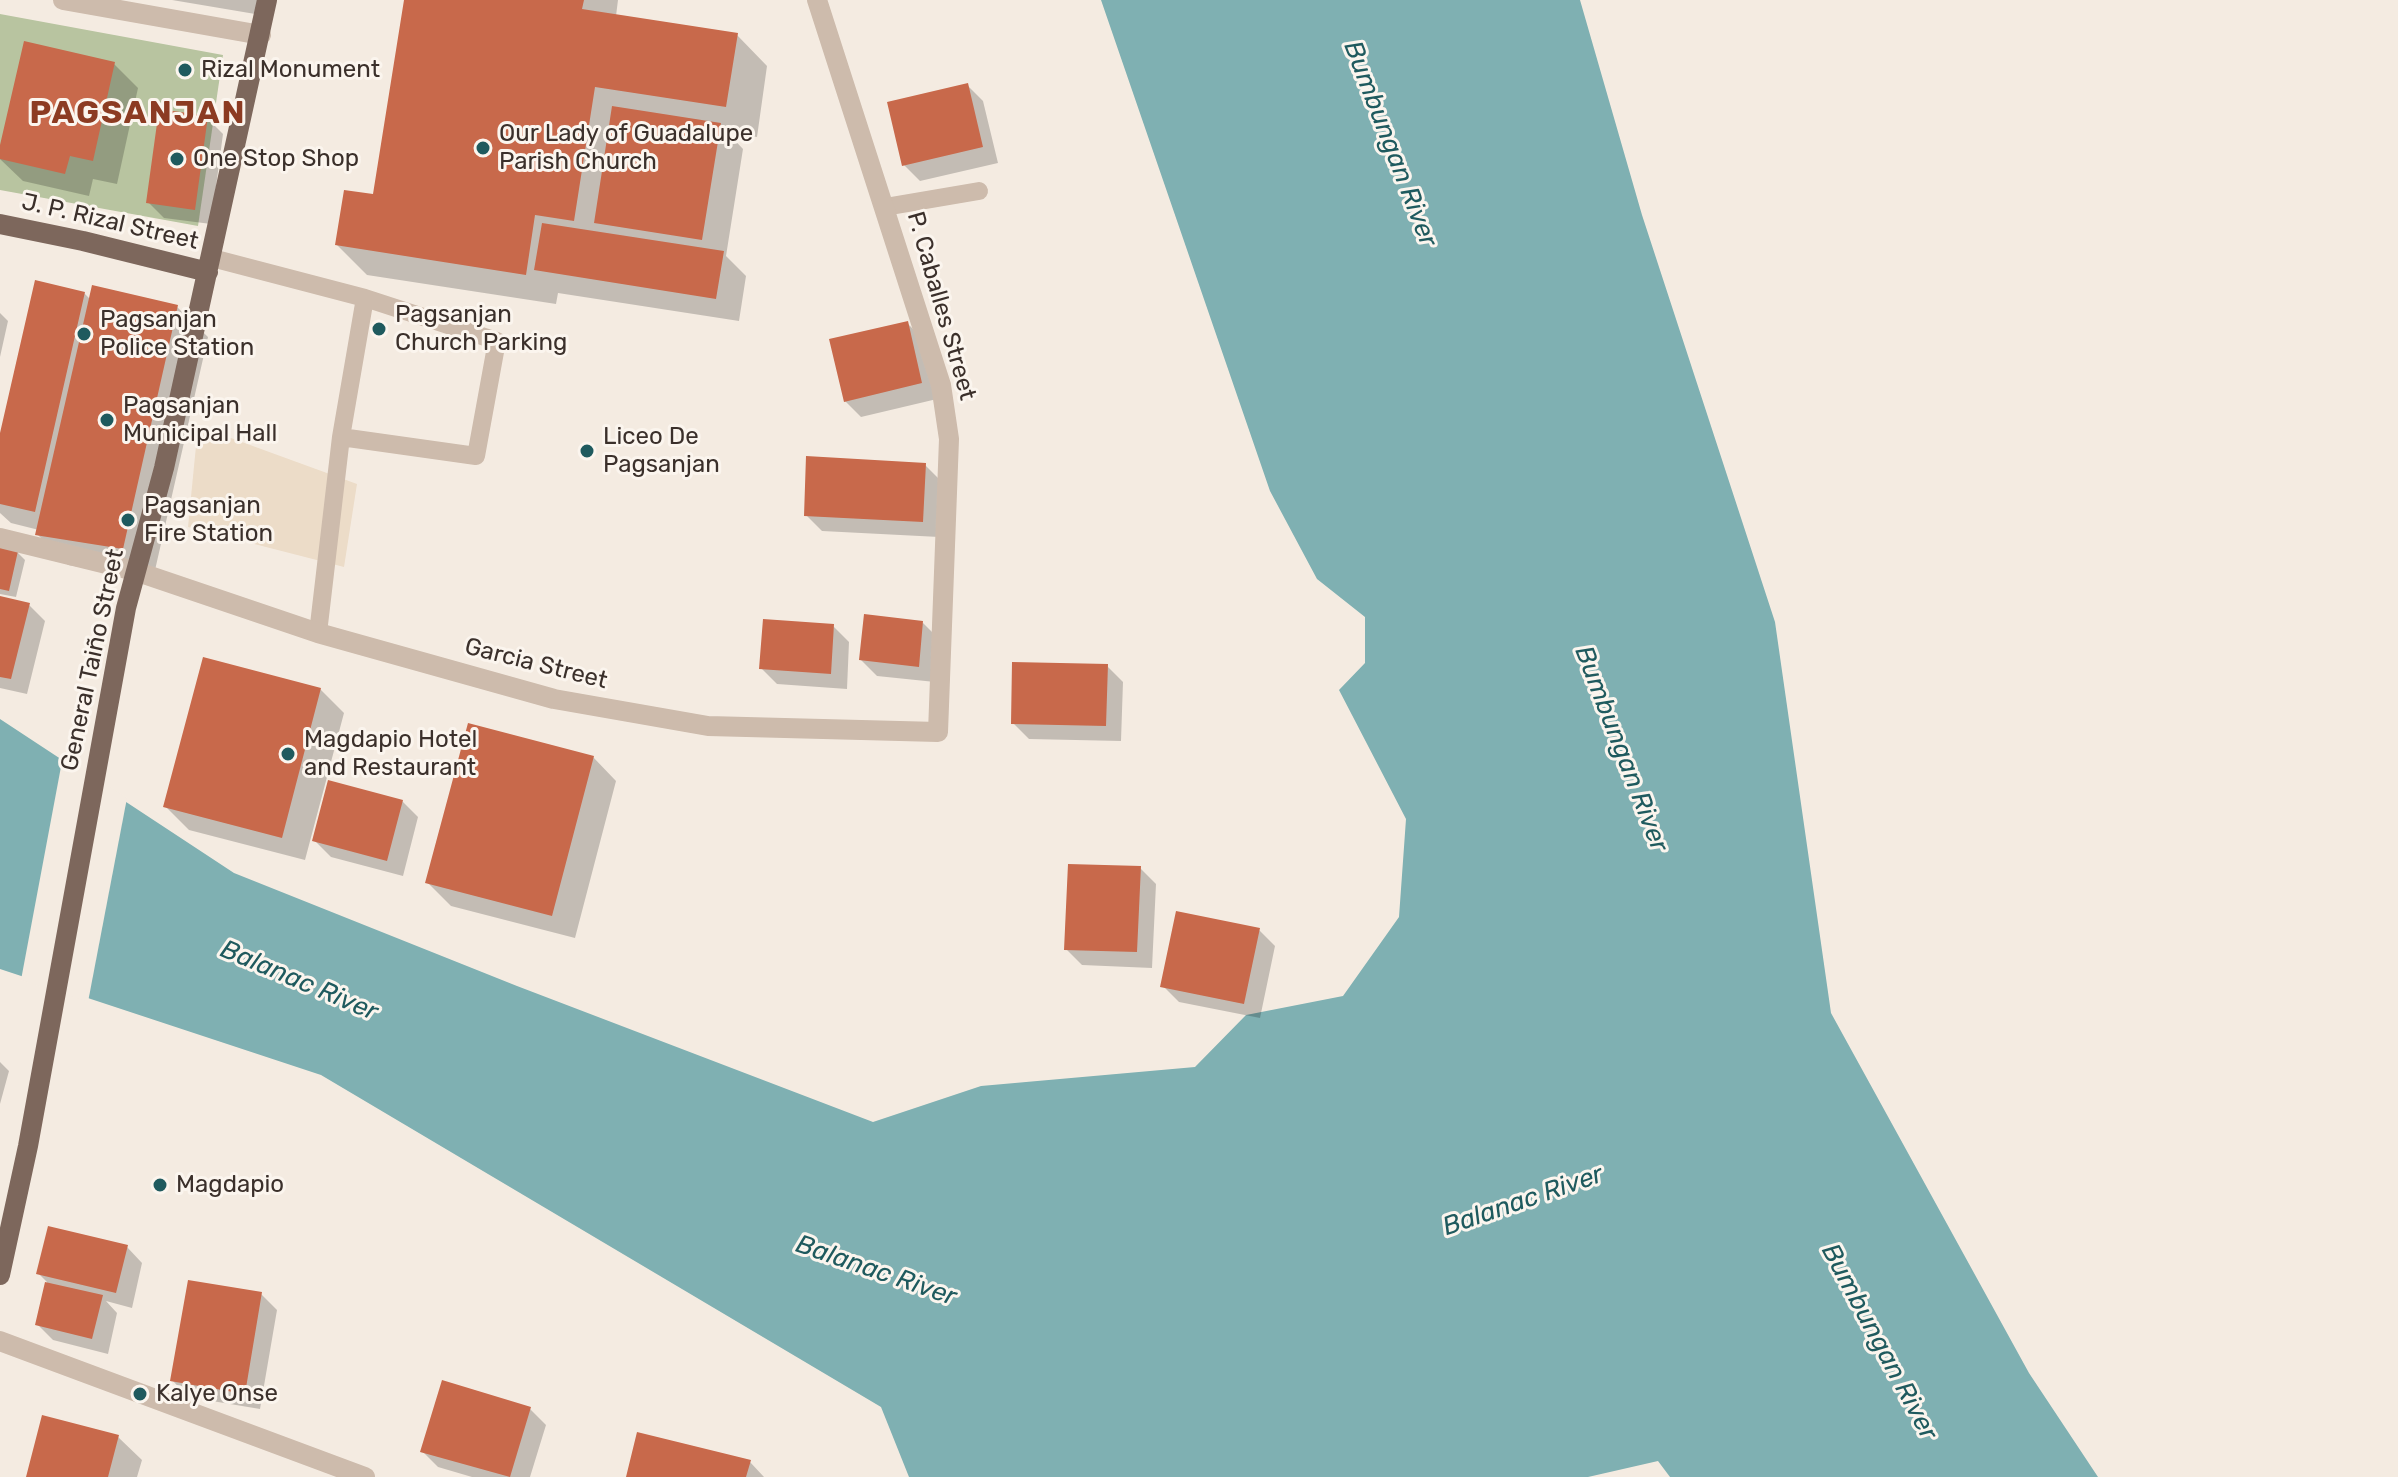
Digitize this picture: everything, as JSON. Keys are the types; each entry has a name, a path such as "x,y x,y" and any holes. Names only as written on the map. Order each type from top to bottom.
{"main road":[{"name":"General Taiño Street","path":"0,1275 28,1146 126,608 164,468 267,0"},
{"name":"J. P. Rizal Street","path":"0,224 210,265"}],"street":[{"path":"63,0 261,35"},
{"name":"P. Caballes Street","path":"817,0 941,385 949,439 938,732"},
{"name":"Garcia Street","path":"0,538 135,571 318,633 554,699 708,726 938,732"},
{"path":"0,1341 365,1477"}],"lane":[{"path":"885,207 979,191"},
{"path":"210,265 365,298 497,341 476,456 341,437"},
{"path":"318,633 341,437 365,298"}],"green space":[{"path":"0,14 223,55 198,226 0,190"}],"shaded area":[{"path":"198,426 357,484 344,567 188,527"}],"water":[{"path":"1101,0 1580,0 1642,215 1775,622 1831,1013 2029,1373 2098,1477 1670,1477 1658,1461 1588,1477 909,1477 881,1407 321,1075 0,969 0,719 234,873 517,986 873,1122 981,1086 1195,1067 1246,1015 1343,996 1399,917 1406,819 1339,690 1365,663 1365,617 1317,579 1270,491"}],"pier":[{"path":"63,756 127,798 88,1002 21,980"}],"building":[{"name":"Our Lady of Guadalupe Parish Church","path":"404,0 584,0 582,9 738,33 726,107 595,87 574,221 535,215 526,275 335,245 344,190 373,194"},
{"path":"24,41 115,62 93,161 70,156 65,174 0,159 0,145"},
{"path":"968,83 983,147 902,166 887,102"},
{"path":"612,106 721,123 702,240 594,223"},
{"name":"One Stop Shop","path":"159,109 208,116 195,210 146,203"},
{"path":"542,223 724,251 716,299 534,270"},
{"path":"35,280 85,292 35,512 0,504 0,433"},
{"name":"Pagsanjan Municipal Hall","path":"92,285 178,305 123,549 35,535"},
{"path":"908,321 922,383 844,402 829,339"},
{"path":"806,456 926,463 923,522 804,516"},
{"path":"0,547 18,551 9,591 0,589"},
{"path":"0,596 30,603 11,679 0,677"},
{"path":"864,614 923,621 919,667 859,660"},
{"path":"763,619 834,624 831,674 759,669"},
{"path":"203,657 321,688 282,838 163,807"},
{"path":"1012,662 1108,664 1106,726 1011,724"},
{"path":"468,723 594,756 552,916 425,883"},
{"path":"328,780 403,800 387,861 312,841"},
{"path":"1068,864 1141,866 1137,952 1064,950"},
{"path":"1176,911 1260,928 1244,1004 1160,987"},
{"path":"48,1226 128,1245 116,1293 36,1274"},
{"path":"188,1280 262,1292 245,1394 170,1381"},
{"path":"45,1282 103,1295 92,1339 35,1325"},
{"path":"442,1380 531,1407 510,1477 420,1452"},
{"path":"42,1415 119,1435 108,1477 26,1477"},
{"path":"637,1432 751,1460 746,1477 626,1477"}],"place":[{"name":"Rizal Monument","path":"185,70"},
{"name":"Our Lady of Guadalupe Parish Church","path":"483,148"},
{"name":"One Stop Shop","path":"177,159"},
{"name":"Pagsanjan Church Parking","path":"379,329"},
{"name":"Pagsanjan Police Station","path":"84,334"},
{"name":"Pagsanjan Municipal Hall","path":"107,420"},
{"name":"Liceo De Pagsanjan","path":"587,451"},
{"name":"Pagsanjan Fire Station","path":"128,520"},
{"name":"Magdapio Hotel and Restaurant","path":"288,754"},
{"name":"Magdapio","path":"160,1185"},
{"name":"Kalye Onse","path":"140,1394"}],"district":[{"name":"PAGSANJAN","path":"138,114"}],"water label":[{"name":"Bumbungan River","path":"1390,144"},
{"name":"Bumbungan River","path":"1621,749"},
{"name":"Balanac River","path":"299,981"},
{"name":"Balanac River","path":"1523,1201"},
{"name":"Balanac River","path":"876,1271"},
{"name":"Bumbungan River","path":"1879,1342"}]}
